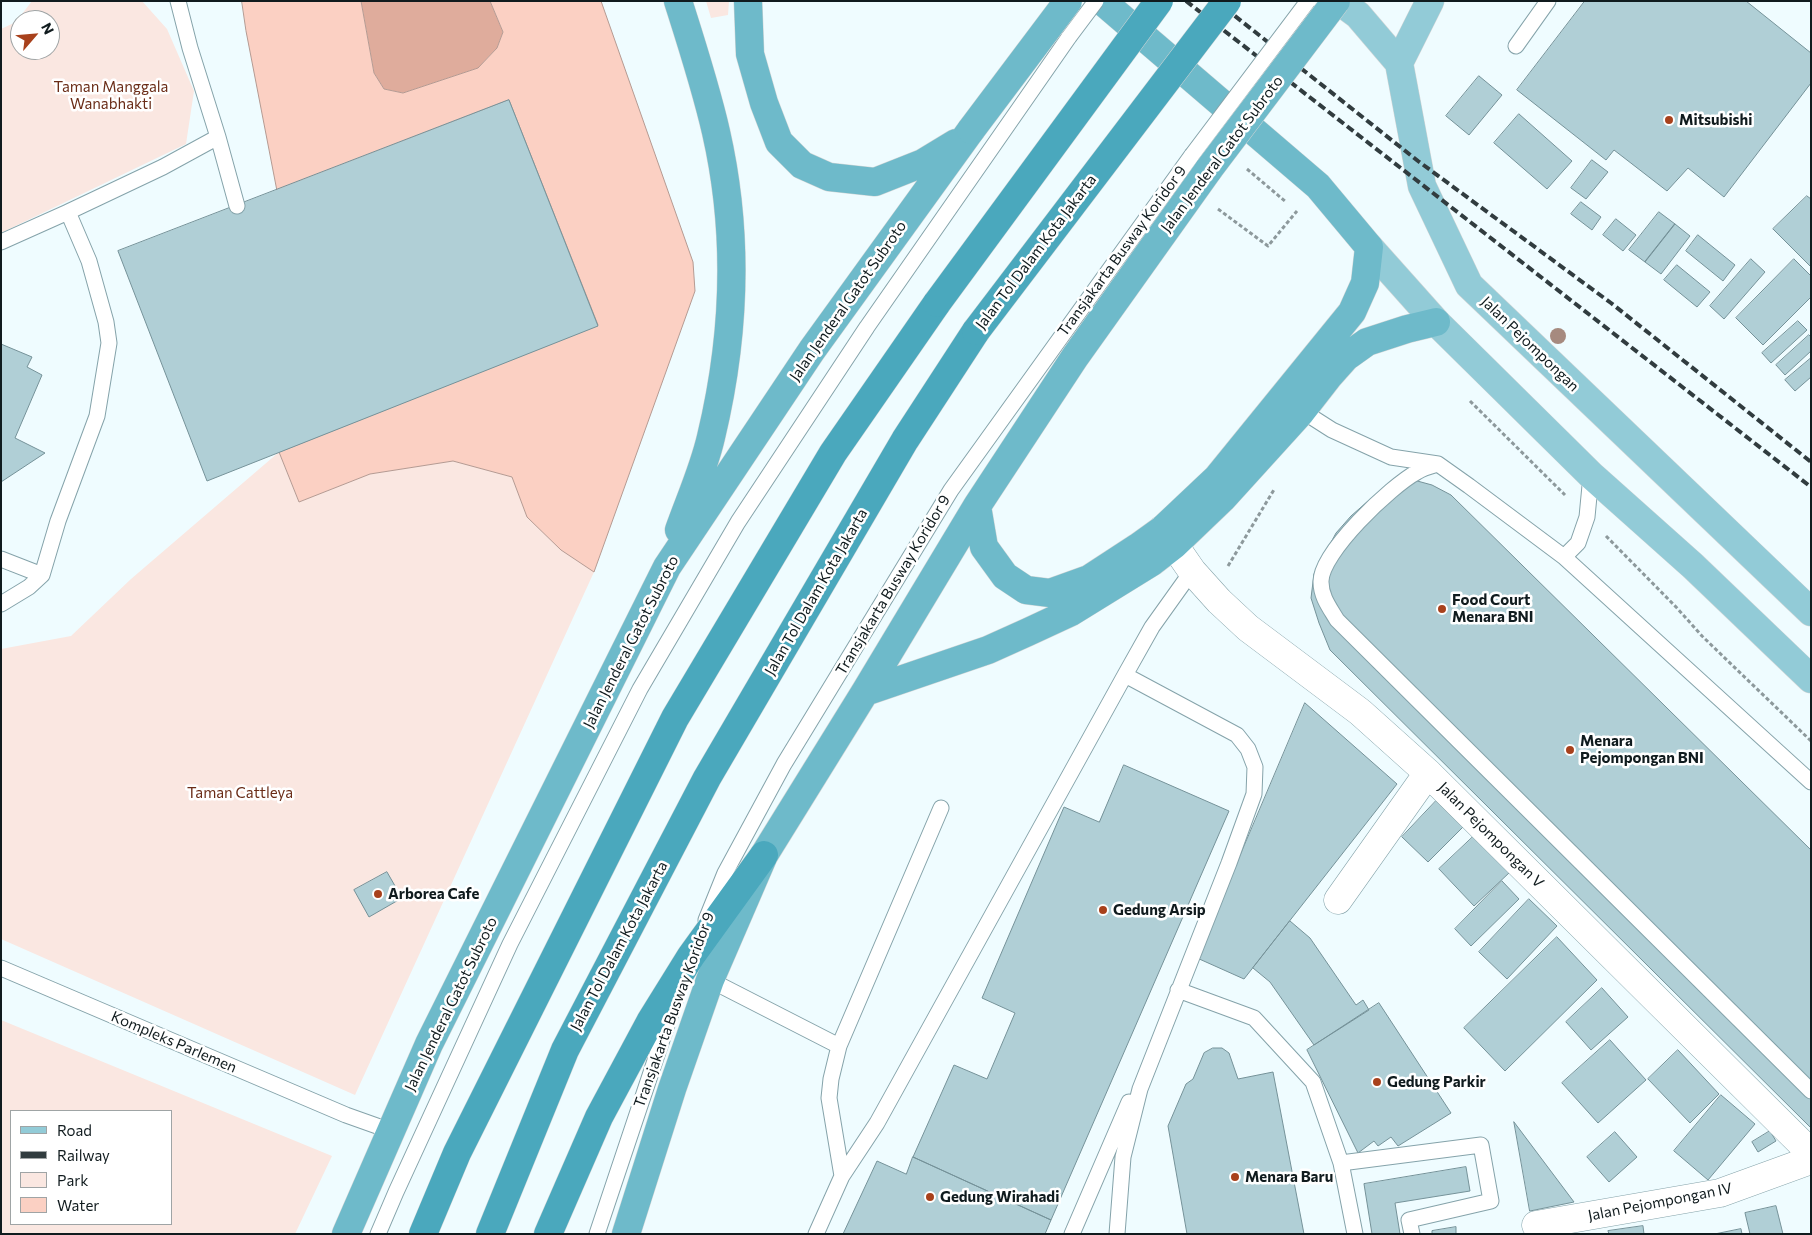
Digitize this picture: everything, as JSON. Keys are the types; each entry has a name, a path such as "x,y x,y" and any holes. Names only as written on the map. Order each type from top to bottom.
{"highway":[{"path":"666,567 711,439 721,390 732,290 731,241 725,186 716,133 678,1"},
{"path":"748,1 750,54 764,103 779,142 802,165 829,177 875,182 923,164 969,133"},
{"name":"Jalan Jenderal Gatot Subroto","path":"346,1234 429,1044 666,567 812,350 969,133 1068,1"},
{"path":"977,506 984,547 1005,576 1026,590 1050,593 1089,579 1138,548 1169,537 1222,499 1292,404 1352,312 1365,283 1369,247 1318,186 1102,1"},
{"path":"423,1234 457,1153 675,718 833,453 937,303 1159,1"},
{"name":"Jalan Tol Dalam Kota Jakarta","path":"490,1234 565,1050 707,778 905,440 976,331 1227,1"},
{"name":"Jalan Jenderal Gatot Subroto","path":"626,1234 672,1089 710,980 764,855 977,506 1075,356 1193,191 1200,162 1338,1"},
{"path":"1292,404 1329,376 1346,357 1367,342 1436,322"},
{"path":"865,692 988,650 1071,612 1152,562 1169,537"},
{"path":"548,1234 599,1117 650,1022 690,956 764,855"}],"main road":[{"path":"1338,1 1358,16 1399,63 1430,1"},
{"name":"Jalan Pejompongan","path":"1399,63 1422,186 1469,286 1811,612"},
{"path":"1369,247 1436,322 1591,475 1693,566 1811,679"}],"street":[{"name":"Jalan Pejompongan V","path":"1169,537 1192,571 1219,601 1248,628 1360,712 1428,773 1811,1152"},
{"path":"1338,900 1428,773"},
{"name":"Jalan Pejompongan IV","path":"1536,1225 1720,1193 1811,1160"}],"lane":[{"path":"178,1 237,206"},
{"path":"378,1234 510,944 640,689 754,498 867,327 1096,1"},
{"name":"Transjakarta Busway Koridor 9","path":"597,1234 690,956 726,873 784,764 952,490 1200,162 1308,1"},
{"path":"1516,46 1548,1"},
{"path":"1,242 163,167 218,137"},
{"path":"1,604 29,587 42,575 58,521 97,416 109,343 106,322 89,261 68,212"},
{"path":"1292,404 1332,430 1391,457 1438,464 1564,557 1811,782"},
{"path":"1438,464 1417,471 1382,497 1334,549 1321,580 1322,594 1333,614 1811,1091"},
{"path":"1564,557 1578,543 1587,517 1591,475"},
{"path":"1,559 42,575"},
{"path":"816,1234 842,1176 877,1123 1125,675 1152,628 1192,571"},
{"path":"1117,1234 1123,1157 1138,1097 1254,794 1255,767 1248,750 1237,735 1125,675"},
{"path":"842,1176 829,1098 831,1079 839,1046 941,808"},
{"name":"Kompleks Parlemen","path":"1,968 346,1115 391,1131"},
{"path":"710,980 839,1046"},
{"path":"1178,990 1254,1018 1313,1082 1340,1163 1355,1234"},
{"path":"1072,1234 1178,990"},
{"path":"1340,1163 1481,1145 1491,1202 1409,1220 1412,1234"}],"path":[{"path":"1193,191 1268,246 1297,211"},
{"path":"1469,400 1677,608 1702,636 1811,741"}],"green space":[{"name":"Taman Manggala Wanabhakti","path":"32,1 142,1 167,29 194,91 186,144 1,233 1,29 10,25 10,60 60,60 60,10 25,10"},
{"path":"706,1 729,1 728,15 711,18"},
{"name":"Taman Cattleya","path":"279,452 299,502 370,474 453,461 512,477 527,517 561,550 594,572 355,1095 1,939 1,649 71,636 131,579"},
{"path":"1,1020 332,1156 295,1234 1,1234"}],"shaded area":[{"path":"361,1 490,1 503,32 497,48 478,68 403,93 384,89 374,73"}],"water":[{"path":"242,1 361,1 374,73 384,89 403,93 478,68 497,48 503,32 490,1 601,1 693,262 695,291 594,572 561,550 527,517 512,477 453,461 370,474 299,502 279,452 598,325 509,100 277,191 246,31"}],"building":[{"name":"Mitsubishi","path":"1585,1 1746,1 1811,53 1811,83 1724,197 1688,168 1667,191 1614,150 1606,160 1517,90"},
{"path":"1479,76 1502,95 1469,135 1446,116"},
{"path":"509,100 598,326 207,481 118,251"},
{"path":"1519,114 1572,161 1547,189 1494,143"},
{"path":"1592,160 1608,172 1586,199 1571,188"},
{"path":"1807,196 1811,199 1811,267 1773,229"},
{"path":"1581,202 1601,217 1592,230 1571,214"},
{"path":"1659,212 1675,224 1645,262 1629,250"},
{"path":"1616,219 1636,235 1623,251 1603,235"},
{"path":"1675,224 1690,236 1661,274 1645,262"},
{"path":"1698,235 1735,265 1723,281 1686,251"},
{"path":"1751,259 1765,272 1724,319 1710,306"},
{"path":"1794,259 1811,276 1811,297 1763,345 1736,318"},
{"path":"1677,265 1710,292 1697,307 1664,280"},
{"path":"1798,321 1807,330 1771,363 1762,353"},
{"path":"1809,335 1811,337 1811,351 1785,375 1776,365"},
{"path":"1,344 32,357 27,367 42,375 15,438 45,453 1,482"},
{"path":"1811,358 1811,377 1795,391 1785,380"},
{"name":"Menara Pejompongan BNI","path":"1410,479 1432,485 1451,495 1811,850 1811,1128 1330,650 1311,598 1314,574 1336,533 1351,516 1387,488"},
{"path":"1305,703 1397,784 1244,979 1197,958"},
{"name":"Gedung Arsip","path":"1124,765 1229,811 1051,1220 913,1157 954,1065 987,1079 1015,1013 982,998 1064,807 1099,822"},
{"path":"1436,801 1463,827 1428,862 1402,837"},
{"path":"1475,835 1510,872 1474,906 1439,869"},
{"name":"Arborea Cafe","path":"387,872 402,898 369,917 354,890"},
{"path":"1502,881 1519,899 1471,946 1455,929"},
{"path":"1529,899 1557,926 1507,979 1479,952"},
{"path":"1290,921 1310,938 1356,1005 1363,1000 1369,1010 1314,1045 1270,982 1253,968"},
{"path":"1557,937 1597,980 1505,1071 1464,1028"},
{"path":"1602,988 1628,1017 1591,1050 1566,1022"},
{"name":"Gedung Parkir","path":"1379,1003 1451,1113 1398,1146 1391,1137 1378,1146 1374,1141 1358,1153 1307,1050"},
{"path":"1610,1040 1646,1080 1598,1123 1562,1083"},
{"name":"Menara Baru","path":"1213,1048 1222,1048 1229,1053 1238,1079 1273,1072 1304,1234 1187,1234 1168,1126 1186,1084 1193,1079 1204,1053"},
{"path":"1678,1050 1719,1094 1690,1123 1648,1079"},
{"path":"1721,1095 1755,1124 1708,1180 1674,1151"},
{"path":"1514,1122 1574,1202 1530,1211"},
{"path":"1770,1131 1776,1141 1758,1152 1752,1142"},
{"path":"1615,1132 1637,1157 1609,1182 1587,1157"},
{"name":"Gedung Wirahadi","path":"913,1157 1051,1220 1045,1234 843,1234 877,1161 906,1174"},
{"path":"1466,1167 1470,1191 1395,1203 1400,1234 1372,1234 1364,1184"},
{"path":"1776,1206 1783,1234 1750,1234 1745,1213"},
{"path":"1643,1226 1644,1234 1609,1234 1608,1231"},
{"path":"1456,1227 1456,1234 1432,1234 1432,1231"},
{"path":"1741,1229 1742,1234 1715,1234"}],"railway":[{"path":"1186,1 1811,487"},
{"path":"1216,1 1418,161 1611,303 1811,462"}],"place":[{"name":"Mitsubishi","path":"1669,120"},
{"name":"Food Court Menara BNI","path":"1442,609"},
{"name":"Menara Pejompongan BNI","path":"1570,750"},
{"name":"Arborea Cafe","path":"378,894"},
{"name":"Gedung Arsip","path":"1103,910"},
{"name":"Gedung Parkir","path":"1377,1082"},
{"name":"Menara Baru","path":"1235,1177"},
{"name":"Gedung Wirahadi","path":"930,1197"}]}
